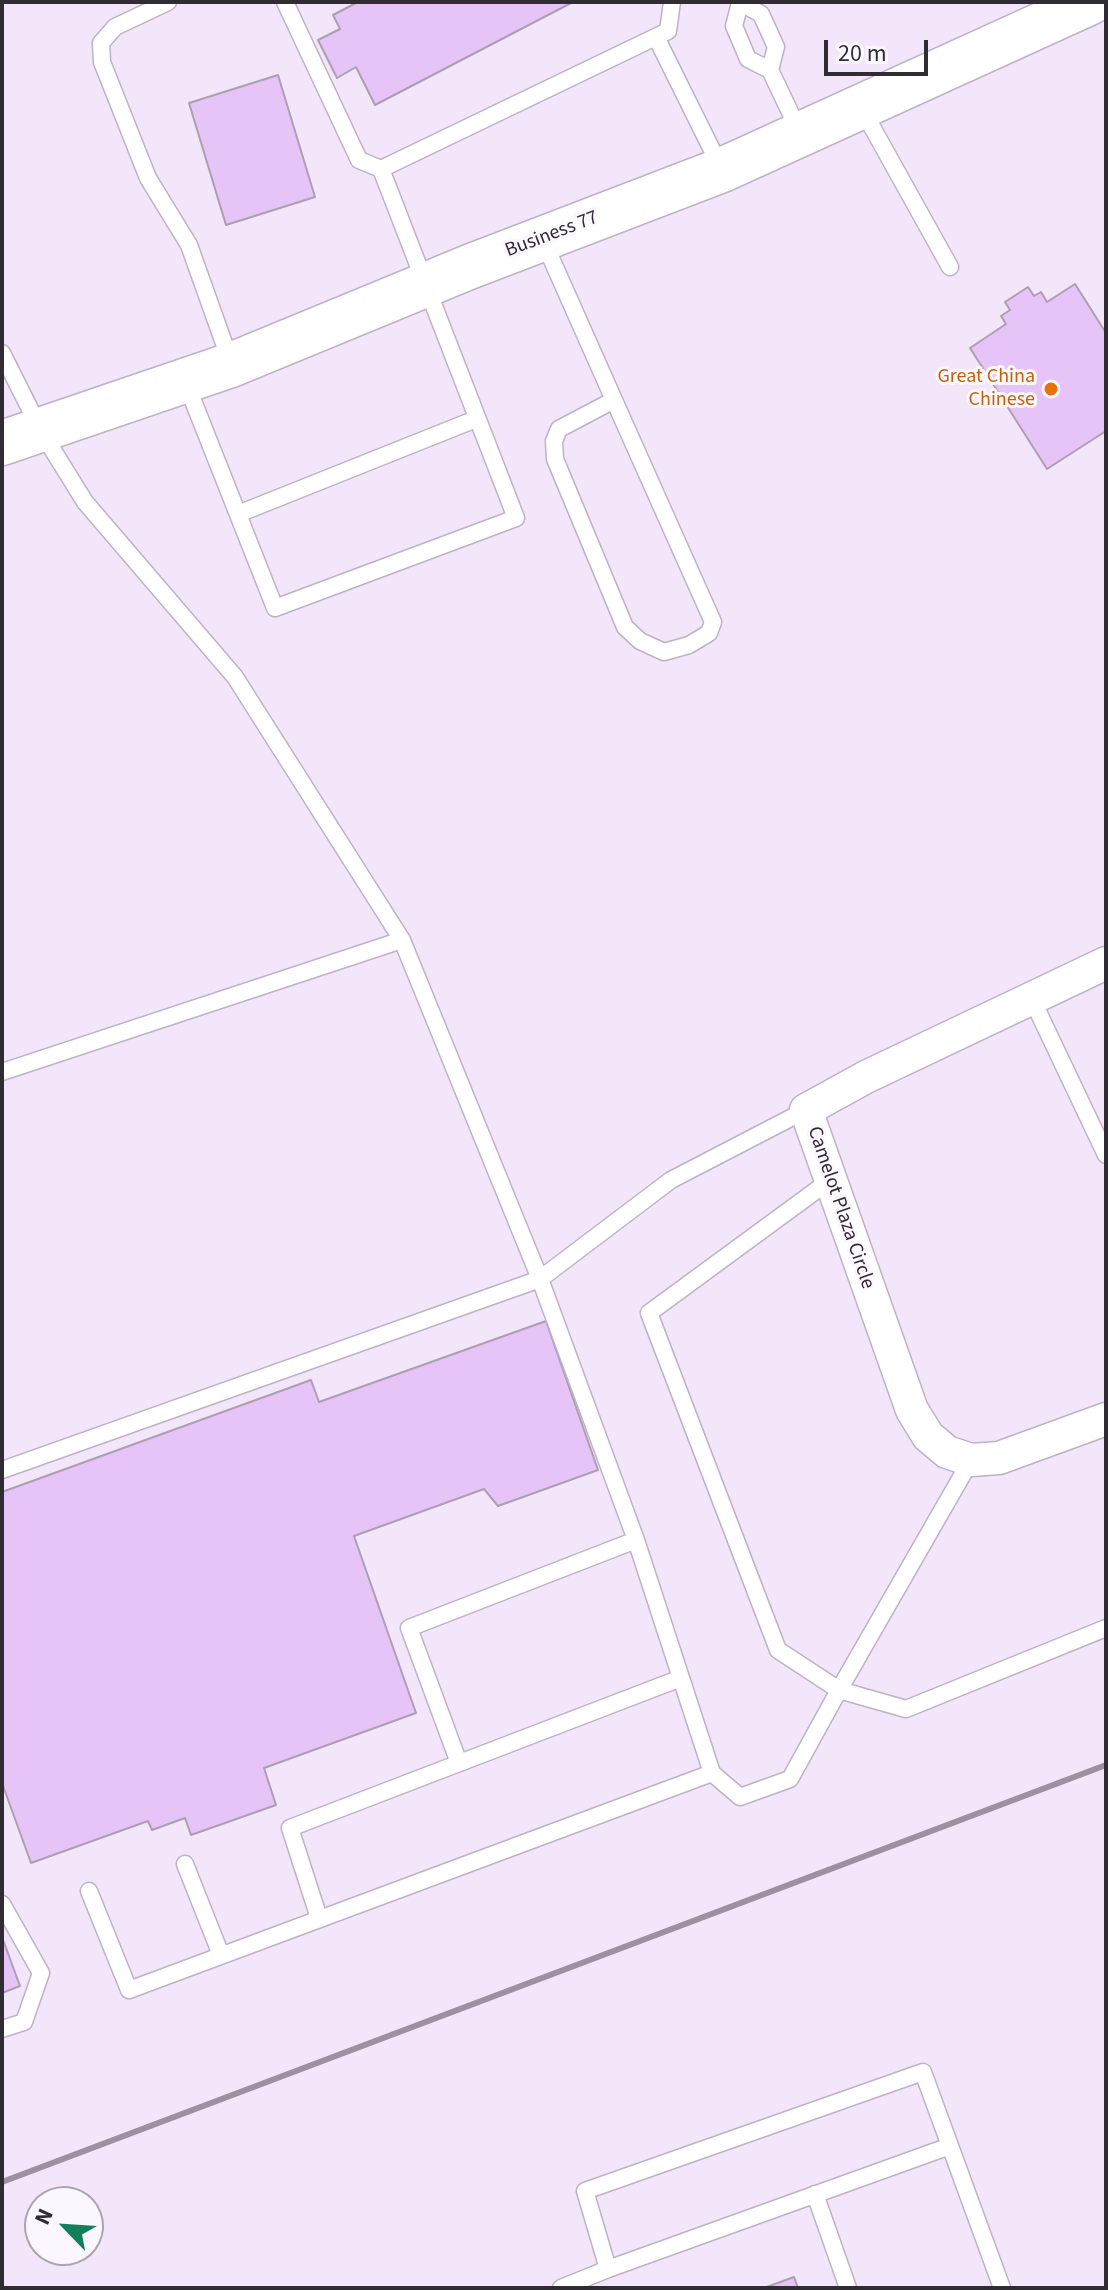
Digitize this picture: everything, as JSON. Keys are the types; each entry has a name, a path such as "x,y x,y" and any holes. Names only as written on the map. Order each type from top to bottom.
{"main road":[{"name":"Business 77","path":"22,437 231,365 722,170 862,109 1091,2"}],"street":[{"name":"Camelot Plaza Circle","path":"971,1460 947,1452 928,1436 912,1410 806,1110 866,1077 1106,963"},
{"path":"971,1460 999,1458 1106,1419"}],"lane":[{"path":"168,2 115,27 101,43 102,62 148,178 189,245 231,365"},
{"path":"185,381 275,608 516,518 381,169 359,160 285,2"},
{"path":"381,169 668,31 672,2"},
{"path":"770,70 776,47 761,14 740,2 734,26 748,59 770,70 801,136"},
{"path":"656,37 722,170"},
{"path":"862,109 950,267"},
{"path":"542,239 614,400 714,628 689,645 664,652 640,641 625,627 555,459 554,441 559,429 614,400"},
{"path":"2,353 22,437 85,502 235,677 402,940 540,1279 636,1540 712,1773 740,1797 790,1779 971,1460"},
{"path":"238,514 476,419"},
{"path":"2,1072 402,940"},
{"path":"1032,999 1106,1153"},
{"path":"2,1470 540,1279 671,1180 806,1110"},
{"path":"829,1181 649,1313 778,1650 839,1690 906,1709 1106,1628"},
{"path":"459,1763 409,1628 636,1540"},
{"path":"319,1918 290,1828 681,1678"},
{"path":"89,1891 129,1990 712,1773"},
{"path":"185,1864 221,1955"},
{"path":"2,1904 41,1973 24,2022 2,2029"},
{"path":"608,2269 585,2191 923,2072 1002,2288"},
{"path":"561,2288 950,2146"},
{"path":"815,2194 848,2288"}],"building":[{"path":"358,2 573,2 375,105 356,67 337,78 318,40 340,29 333,15"},
{"path":"278,75 315,197 226,225 189,103"},
{"name":"Great China Chinese","path":"1075,284 1106,333 1106,431 1047,469 970,348 1006,324 1001,316 1010,310 1005,302 1028,287 1034,296 1041,292 1047,302"},
{"path":"546,1321 598,1470 498,1506 484,1489 354,1536 416,1713 264,1768 276,1805 191,1835 185,1818 152,1830 148,1821 31,1863 2,1783 2,1492 311,1380 319,1402"},
{"path":"2,1937 20,1986 2,1993"},
{"path":"794,2277 798,2288 764,2288"}],"railway":[{"path":"2,2182 1106,1765"}],"place":[{"name":"Great China Chinese","path":"1051,389"}]}
